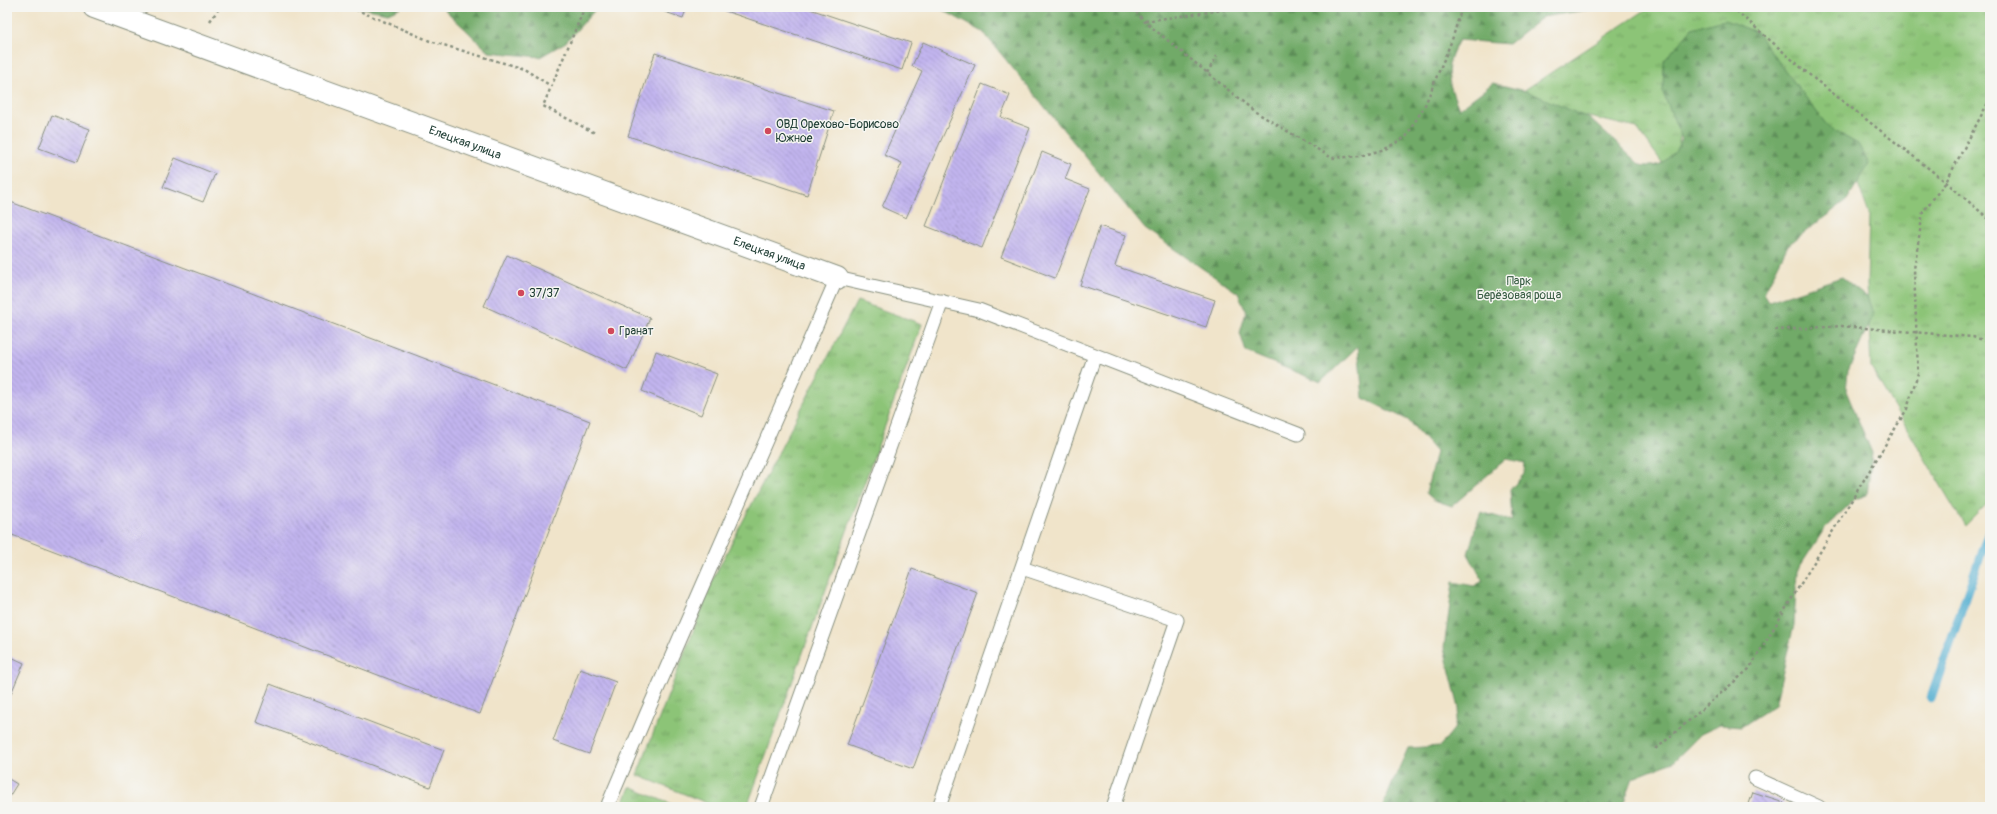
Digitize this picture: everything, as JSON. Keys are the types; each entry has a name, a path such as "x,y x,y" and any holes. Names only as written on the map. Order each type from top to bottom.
{"street":[{"name":"Елецкая улица","path":"94,7 837,278"}],"lane":[{"path":"608,807 646,715 837,278 979,310 1298,434"},
{"path":"761,807 942,301"},
{"path":"939,807 1096,355"},
{"path":"1022,568 1177,620 1113,807"},
{"path":"1754,778 1819,807"}],"path":[{"path":"350,7 430,41 524,69 552,86"},
{"path":"585,7 543,106 595,132"},
{"path":"1132,7 1144,21 1254,111 1332,158 1361,156 1385,149 1406,137 1425,105 1452,40 1462,7"},
{"path":"1144,21 1244,7"},
{"path":"1732,7 1812,77 1946,182 1990,220"},
{"path":"1207,73 1217,56"},
{"path":"1656,749 1749,669 1907,409 1918,373 1914,269 1923,212 1946,182 1990,100"},
{"path":"1775,330 1842,326 1973,337 1990,342"}],"green space":[{"path":"357,7 401,7 388,13"},
{"path":"442,7 595,7 594,11 566,42 540,57 489,52"},
{"name":"Парк Берёзовая роща","path":"937,7 1604,7 1543,17 1509,44 1459,40 1449,66 1448,74 1452,90 1459,109 1493,83 1529,92 1590,119 1640,165 1648,166 1655,166 1666,161 1682,139 1663,93 1664,61 1692,28 1725,20 1756,32 1829,128 1858,144 1869,164 1847,200 1788,245 1764,293 1769,301 1842,277 1867,297 1874,314 1848,371 1846,391 1872,453 1867,495 1855,499 1825,528 1797,571 1794,625 1775,705 1741,727 1720,725 1701,734 1673,762 1633,778 1622,807 1382,807 1408,748 1440,746 1454,729 1459,708 1444,648 1453,582 1474,586 1483,581 1468,554 1477,522 1481,512 1512,521 1510,490 1524,474 1525,463 1506,459 1452,506 1434,500 1426,493 1436,452 1408,420 1363,398 1358,346 1321,382 1246,352 1240,333 1246,312 1238,293 1145,229 983,32"},
{"path":"1650,7 1990,7 1990,501 1965,526 1871,368 1867,284 1869,214 1850,162 1685,101 1674,179 1637,128 1511,99"},
{"path":"857,301 922,324 747,807 717,807 637,775 715,575"},
{"path":"630,787 678,807 622,807"}],"building":[{"path":"650,7 687,7 683,18"},
{"path":"713,7 804,7 911,43 902,70"},
{"path":"923,42 975,65 906,218 882,207 902,163 884,155 922,71 912,66"},
{"path":"655,53 834,111 807,195 628,136"},
{"path":"982,84 1010,95 1001,117 1030,128 982,248 926,226"},
{"path":"52,115 90,129 77,162 39,148"},
{"path":"1042,152 1071,164 1065,179 1090,189 1055,278 1001,257"},
{"path":"175,158 215,174 203,202 163,187"},
{"path":"8,201 590,421 480,714 7,533"},
{"path":"1100,226 1126,235 1115,266 1215,300 1206,327 1080,285"},
{"path":"507,255 650,318 627,370 484,306"},
{"path":"656,351 717,374 701,415 642,391"},
{"path":"912,569 978,593 913,769 847,745"},
{"path":"7,655 24,663 7,703"},
{"path":"580,669 616,682 589,754 553,741"},
{"path":"270,684 444,750 430,787 256,722"},
{"path":"7,778 17,784 7,800"},
{"path":"1753,792 1784,802 1782,807 1748,807"}],"waterway":[{"path":"1931,698 1990,528"}],"place":[{"name":"ОВД Орехово-Борисово Южное","path":"768,131"},
{"name":"37/37","path":"521,293"},
{"name":"Гранат","path":"611,331"}]}
